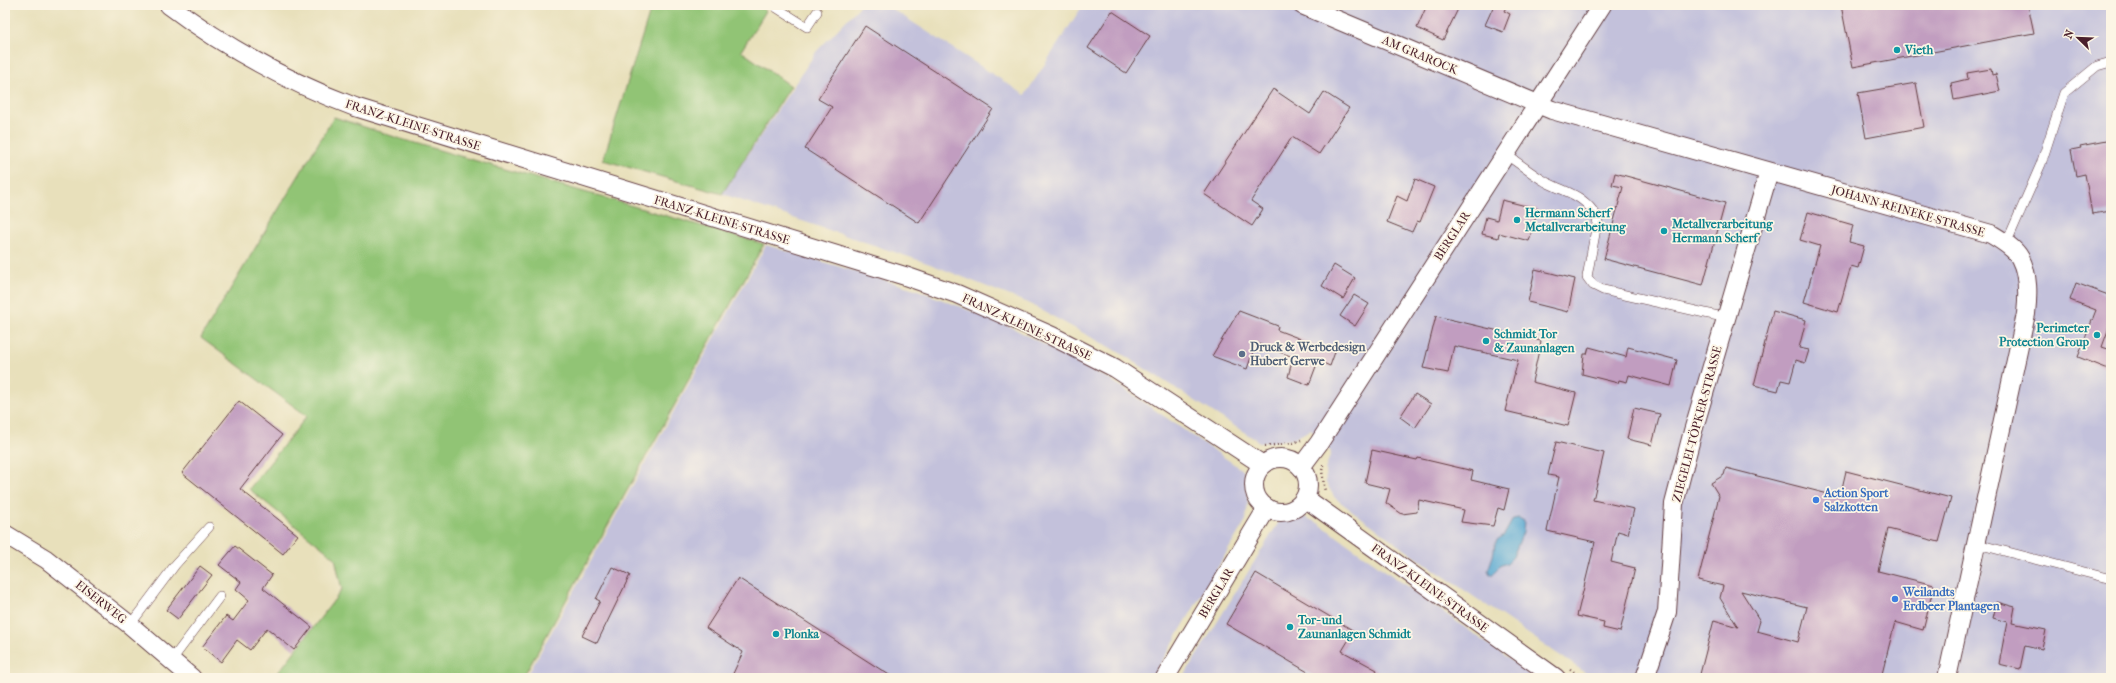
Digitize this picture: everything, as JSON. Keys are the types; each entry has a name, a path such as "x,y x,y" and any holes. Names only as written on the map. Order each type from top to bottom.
{"street":[{"name":"FRANZ-KLEINE-STRASSE","path":"169,5 228,46 270,70 333,99 414,126 905,276 996,310 1115,368 1263,465"},
{"name":"AM GRAROCK","path":"1302,5 1538,104"},
{"name":"BERGLAR","path":"1301,467 1319,443 1602,5"},
{"name":"JOHANN-REINEKE-STRASSE","path":"1538,104 1769,172 1991,234 2006,244 2020,258 2028,291 2021,337 1947,678"},
{"name":"ZIEGELEI-TÖPKER-STRASSE","path":"1645,678 1667,612 1674,504 1769,172"},
{"path":"1285,458 1301,467 1308,481 1305,498 1292,510 1283,512 1267,508 1260,502 1254,487 1254,479 1263,465 1270,460 1285,458"},
{"name":"FRANZ-KLEINE-STRASSE","path":"1305,498 1556,678"},
{"name":"BERGLAR","path":"1165,678 1267,508"},
{"name":"EISERWEG","path":"5,534 46,560 130,625 192,678"}],"lane":[{"path":"779,5 777,8 807,28 817,12"},
{"path":"2006,244 2041,164 2064,93 2097,66 2111,62"},
{"path":"1505,154 1546,182 1574,194 1590,205 1598,218 1587,277 1593,285 1603,290 1726,318"},
{"path":"130,625 175,565 209,527"},
{"path":"1977,544 2111,580"},
{"path":"171,661 220,596"}],"shaded area":[{"path":"861,5 886,5 1025,95 1083,5 2111,5 2111,678 1593,678 1407,551 1335,498 1326,483 1325,470 1331,452 1311,429 1294,439 1261,443 1122,354 1030,304 930,264 722,194 816,52"},
{"path":"766,245 915,289 1009,326 1111,380 1244,471 1248,501 1246,520 1152,678 526,678"},
{"path":"1302,516 1318,523 1536,678 1183,678 1280,520"}],"green space":[{"path":"652,5 758,5 766,11 741,51 791,86 722,194 603,160"},
{"path":"334,117 401,139 764,244 523,678 274,678 342,590 335,558 249,489 307,416 201,338"}],"water":[{"path":"1519,518 1524,521 1523,532 1513,557 1507,563 1499,566 1493,575 1490,574 1488,570 1497,540 1504,535 1513,519"}],"building":[{"path":"1427,5 1449,5 1458,9 1443,40 1417,28"},
{"path":"1494,5 1507,5 1504,11 1510,14 1503,32 1485,25"},
{"name":"Vieth","path":"1841,5 2028,5 2034,33 1853,67"},
{"path":"1112,11 1150,36 1126,73 1088,48"},
{"path":"865,26 993,109 919,223 805,149 832,107 818,99"},
{"path":"1991,69 1992,75 1996,74 2000,91 1954,100 1951,83 1968,79 1967,73"},
{"path":"1916,83 1924,127 1866,138 1858,93"},
{"path":"1273,89 1310,114 1324,92 1349,108 1319,154 1292,137 1251,201 1263,209 1252,226 1204,194"},
{"path":"2111,140 2111,211 2092,214 2085,174 2076,176 2071,150 2081,148 2080,146"},
{"name":"Metallverarbeitung Hermann Scherf","path":"1615,173 1725,203 1703,285 1604,259 1623,187 1612,185"},
{"path":"1415,179 1434,187 1420,222 1417,221 1412,232 1387,222 1397,196 1407,201"},
{"name":"Hermann Scherf Metallverarbeitung","path":"1502,200 1538,209 1529,241 1499,233 1498,238 1482,234 1486,217 1497,220"},
{"path":"1808,212 1853,225 1849,242 1864,246 1858,268 1851,266 1838,312 1804,302 1820,246 1800,240"},
{"path":"1334,265 1355,278 1343,299 1322,286"},
{"path":"1535,269 1575,279 1568,312 1528,302"},
{"name":"Perimeter Protection Group","path":"2076,283 2111,296 2111,322 2102,347 2111,350 2111,370 2078,357 2096,310 2070,300"},
{"path":"1354,295 1369,304 1355,326 1340,316"},
{"path":"1239,311 1278,326 1277,330 1335,352 1330,366 1318,361 1309,385 1288,377 1293,357 1256,343 1247,369 1212,356"},
{"path":"1773,311 1806,320 1799,348 1809,350 1805,363 1796,360 1790,382 1781,380 1778,391 1754,385"},
{"path":"1436,316 1541,341 1532,382 1576,393 1568,426 1505,411 1518,360 1454,346 1448,373 1423,368"},
{"path":"1589,347 1626,357 1628,347 1677,360 1671,386 1629,375 1627,382 1619,380 1618,383 1582,374 1584,354 1587,354"},
{"path":"1415,394 1431,404 1415,428 1400,417"},
{"path":"239,401 282,435 240,489 298,535 283,554 182,473"},
{"path":"1634,408 1660,414 1652,445 1627,439"},
{"path":"1556,442 1604,453 1593,500 1634,509 1628,534 1618,531 1611,562 1635,568 1620,632 1603,628 1604,622 1577,616 1595,542 1547,531 1559,477 1548,475"},
{"path":"1372,450 1417,460 1418,458 1473,471 1471,480 1509,489 1504,510 1498,508 1493,526 1461,522 1464,510 1419,500 1417,512 1402,514 1386,503 1390,489 1365,483"},
{"path":"1726,468 1840,497 1846,471 1951,498 1939,542 1888,529 1878,571 1934,585 1923,630 1895,622 1881,678 1699,678 1714,620 1738,627 1720,598 1723,586 1698,580 1719,496 1711,483 1724,475","holes":["1741,591 1807,607 1798,642 1757,631 1760,621"]},
{"path":"235,546 272,575 263,588 312,627 294,650 267,628 250,650 237,640 221,662 202,647 226,616 233,621 249,600 236,589 241,582 219,565"},
{"path":"200,566 212,575 178,619 166,610"},
{"path":"612,567 630,575 597,643 582,636 600,601 596,599"},
{"name":"Tor- und Zaunanlagen Schmidt","path":"1256,573 1354,631 1342,651 1377,670 1373,678 1318,678 1226,624"},
{"path":"738,578 894,678 731,678 743,652 706,628"},
{"path":"1997,602 2015,607 2012,623 2046,630 2042,649 2025,645 2020,669 1999,664 2007,622 1993,618"}],"place":[{"name":"Vieth","path":"1897,50"},
{"name":"Hermann Scherf Metallverarbeitung","path":"1517,220"},
{"name":"Metallverarbeitung Hermann Scherf","path":"1664,231"},
{"name":"Perimeter Protection Group","path":"2097,335"},
{"name":"Schmidt Tor & Zaunanlagen","path":"1486,341"},
{"name":"Druck & Werbedesign Hubert Gerwe","path":"1242,354"},
{"name":"Action Sport Salzkotten","path":"1816,500"},
{"name":"Weilandts Erdbeer Plantagen","path":"1895,599"},
{"name":"Tor- und Zaunanlagen Schmidt","path":"1290,627"},
{"name":"Plonka","path":"776,634"}]}
